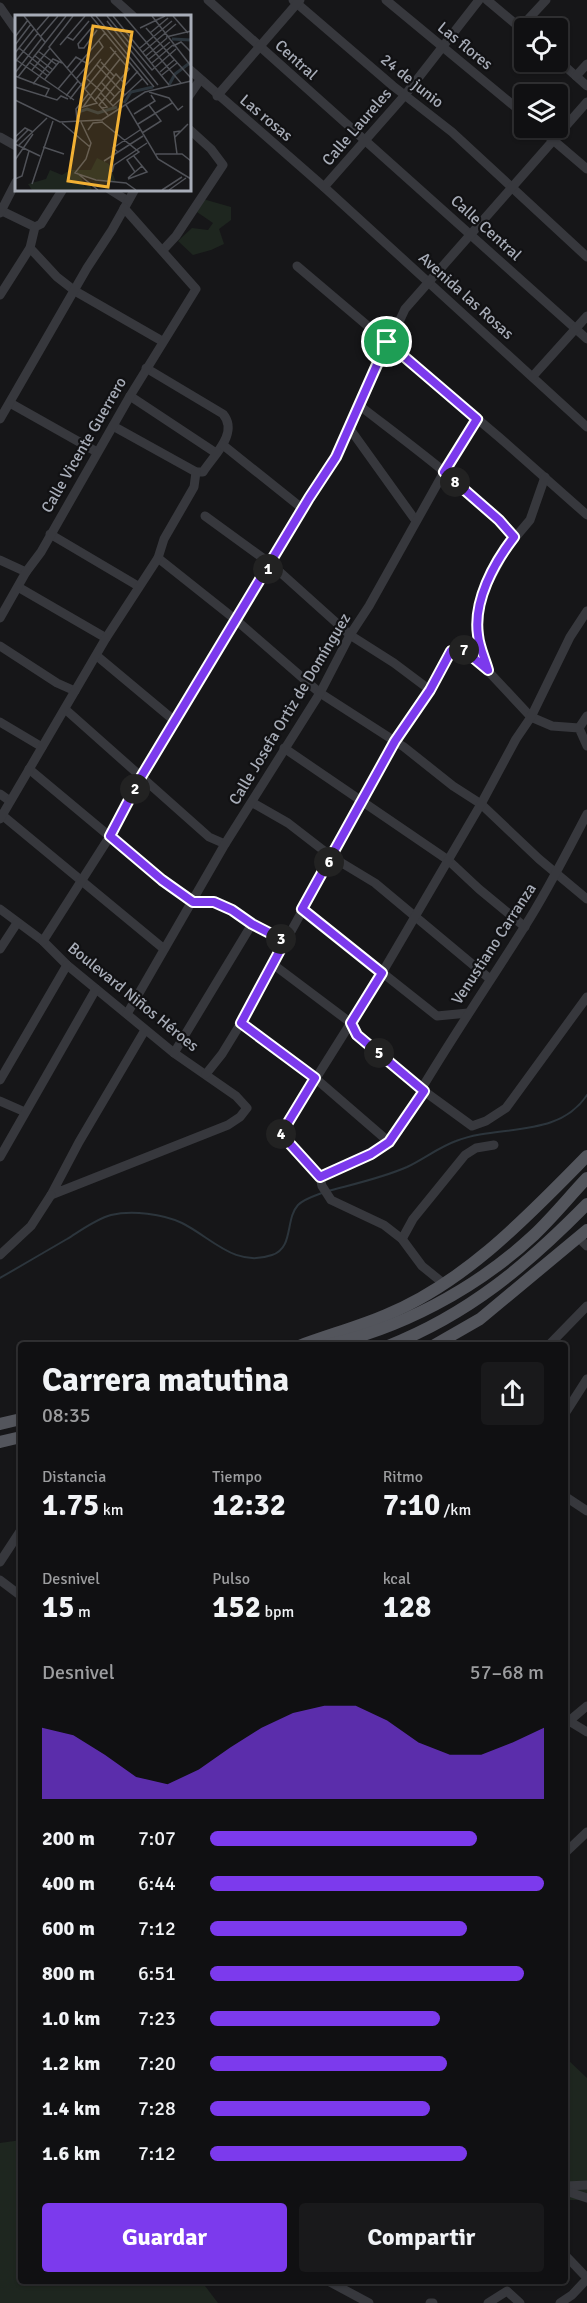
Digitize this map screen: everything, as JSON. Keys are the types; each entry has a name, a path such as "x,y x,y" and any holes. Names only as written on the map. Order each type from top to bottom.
{"main road":[{"path":"310,1342 386,1315 443,1283 518,1225 587,1156"},
{"path":"341,1342 385,1328 451,1295 509,1256 534,1234 587,1178"},
{"path":"396,1342 433,1324 493,1289 544,1248 587,1204"},
{"path":"440,1342 480,1319 584,1238"},
{"path":"0,1424 18,1420"},
{"path":"0,1442 18,1438"}],"street":[{"path":"115,0 132,15"},
{"name":"Central","path":"208,0 365,141"},
{"name":"Las flores","path":"386,0 514,106"},
{"name":"Calle Laureles","path":"324,187 405,95 478,0"},
{"path":"487,0 514,22"},
{"path":"532,18 546,0"},
{"path":"217,96 296,1"},
{"name":"24 de junio","path":"296,1 405,95 452,132 587,257"},
{"path":"1,12 15,29"},
{"path":"576,76 587,63"},
{"path":"568,69 587,86"},
{"name":"Las rosas","path":"190,70 217,96 324,187"},
{"path":"190,95 201,80"},
{"path":"43,941 110,836 141,777 336,457 387,342 405,309 587,102"},
{"path":"110,190 126,205 163,250 176,236 224,165 190,130"},
{"path":"0,137 15,145"},
{"path":"552,138 587,169"},
{"name":"Calle Central","path":"365,141 587,339"},
{"path":"15,184 0,212 35,227 41,225 62,190"},
{"name":"Avenida las Rosas","path":"324,187 587,427"},
{"path":"0,419 134,190"},
{"path":"0,295 30,248 35,227"},
{"path":"30,248 57,277 75,291 162,341"},
{"name":"Calle Vicente Guerrero","path":"0,618 87,473 129,396 195,289 163,250"},
{"path":"297,266 587,515"},
{"path":"533,376 587,316"},
{"path":"146,368 222,414 229,421 230,428 223,445 200,472 194,487 164,539 158,558 106,638 1,817 164,949"},
{"path":"129,396 216,453"},
{"path":"10,403 97,452"},
{"path":"360,406 444,472 499,520 514,537"},
{"name":"Calle Josefa Ortiz de Domínguez","path":"127,1014 225,844 253,803 284,748 320,693 350,635 477,419"},
{"path":"113,426 200,472"},
{"path":"350,429 416,521"},
{"path":"223,445 303,509"},
{"path":"488,670 477,634 481,596 507,546 530,520 545,477"},
{"path":"206,516 271,564 350,635 394,663 430,690"},
{"path":"50,534 138,586"},
{"path":"158,558 236,620 320,693 395,741 453,786 481,804 587,898"},
{"path":"0,560 26,572"},
{"path":"18,587 106,638"},
{"path":"443,1283 422,1266 402,1239 384,1226 331,1200 322,1186 320,1177 281,1134 382,973 481,804 516,739 531,717 570,637 587,612"},
{"path":"0,646 57,683 75,691"},
{"path":"206,1074 222,1054 241,1023 395,741 430,690 451,651 464,650 488,670 531,717 552,726 579,728"},
{"path":"97,656 176,722"},
{"path":"65,709 209,837 225,844"},
{"path":"579,728 587,716"},
{"path":"0,722 42,747"},
{"path":"579,728 587,746"},
{"path":"284,748 448,860 525,927"},
{"path":"28,769 162,880 193,902 214,902 285,941"},
{"path":"0,794 10,801"},
{"path":"253,803 288,823 332,857 375,883 490,979"},
{"name":"Venustiano Carranza","path":"389,1142 468,1013 525,927 557,873 587,814"},
{"name":"Boulevard Niños Héroes","path":"0,909 43,941 67,965 145,1030 236,1096 247,1108 240,1117 228,1125 51,1195"},
{"path":"302,909 437,1016 468,1013"},
{"path":"0,950 17,923"},
{"path":"174,1053 252,924"},
{"path":"0,1080 67,965"},
{"path":"274,965 351,1023 357,1035 472,1126 486,1121 506,1108 587,997"},
{"path":"0,1157 96,989"},
{"path":"241,1023 315,1078 389,1142 371,1154 320,1177"},
{"path":"0,1255 31,1226 51,1195 79,1142 145,1030"},
{"path":"0,1101 25,1112"},
{"path":"402,1239 413,1220 465,1155 476,1148 494,1145"},
{"path":"552,1342 587,1306"},
{"path":"568,1409 587,1379"},
{"path":"568,1498 587,1511"},
{"path":"0,1562 18,1535"},
{"path":"0,1580 18,1594"},
{"path":"587,1706 569,1721 587,1732"},
{"path":"568,1850 587,1832"},
{"path":"568,2186 587,2185"},
{"path":"568,2192 587,2198"},
{"path":"560,2303 572,2295 587,2278 568,2258"},
{"path":"334,2284 369,2303"},
{"path":"488,2303 507,2290 519,2303"}],"shaded area":[{"path":"203,199 231,207 231,220 219,229 224,244 193,255 178,241 192,228 208,230 213,223 197,212"},
{"path":"568,2060 587,2078 587,2200 568,2200"},
{"path":"18,2140 18,2284 204,2284 218,2303 0,2303 0,2143"}],"waterway":[{"path":"328,1191 397,1171 456,1141 544,1124 575,1109 587,1095"},
{"path":"0,1278 94,1222 111,1215 128,1213 166,1217 182,1223 235,1255 247,1258 272,1255 284,1246 294,1211 298,1205 322,1193"}],"route":[{"path":"387,342 477,419 444,472 499,520 514,537 481,596 477,634 488,670 464,650 451,651 430,690 395,741 302,909 382,973 351,1023 357,1035 424,1091 389,1142 371,1154 320,1177 281,1134 315,1078 241,1023 285,941 214,902 193,902 162,880 110,836 141,777 336,457 387,342"}]}
